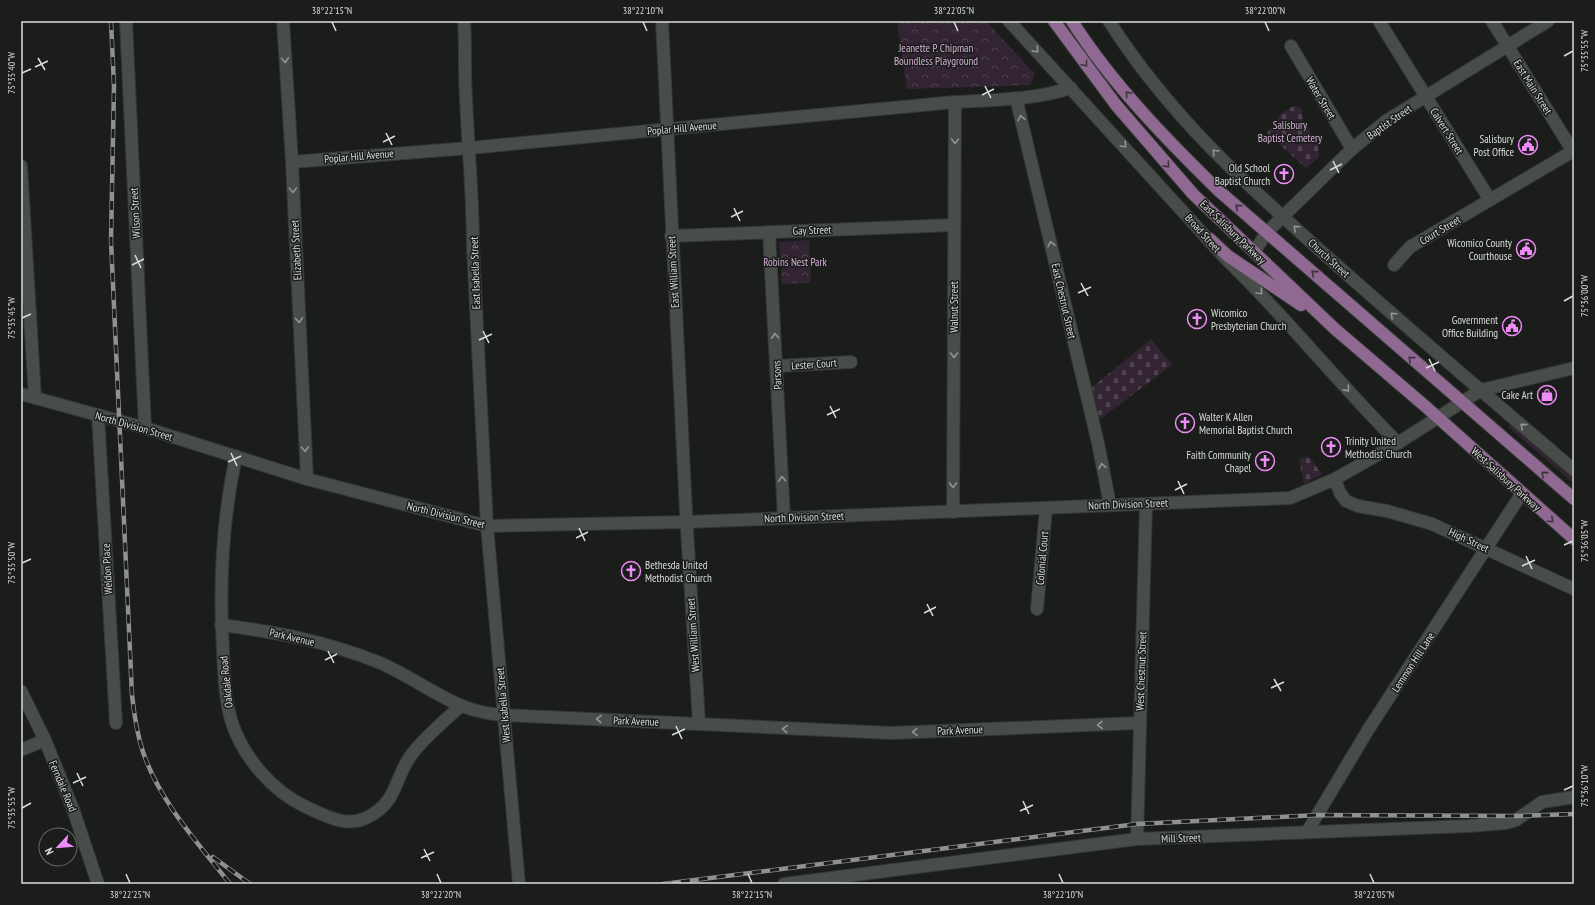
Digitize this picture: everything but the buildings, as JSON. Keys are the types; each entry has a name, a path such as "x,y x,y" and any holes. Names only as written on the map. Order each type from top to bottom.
{"main road":[{"name":"East Salisbury Parkway","path":"1054,21 1116,105 1161,159 1193,194 1335,329 1439,419"},
{"name":"East Salisbury Parkway","path":"1072,21 1083,38 1124,90 1175,147 1219,190 1462,403"},
{"path":"1210,239 1228,256 1335,329"},
{"path":"1462,403 1574,499"},
{"name":"West Salisbury Parkway","path":"1439,419 1574,539"}],"street":[{"name":"Wilson Street","path":"126,21 145,428"},
{"name":"Elizabeth Street","path":"283,21 292,162 307,479"},
{"name":"East Isabella Street","path":"464,21 487,526"},
{"name":"East William Street","path":"662,21 668,130 671,236 686,522"},
{"name":"Broad Street","path":"1009,21 1398,444"},
{"name":"Calvert Street","path":"1379,21 1490,200"},
{"name":"East Main Street","path":"1492,21 1573,152"},
{"name":"Baptist Street","path":"1254,252 1267,232 1284,218 1352,149 1386,121 1548,21"},
{"name":"Church Street","path":"1116,24 1145,73 1184,120 1241,180 1574,470"},
{"name":"Water Street","path":"1291,46 1352,149"},
{"name":"Poplar Hill Avenue","path":"292,162 469,148 955,102 1016,98 1050,94 1070,88"},
{"name":"East Chestnut Street","path":"1016,98 1098,443 1110,504"},
{"name":"Walnut Street","path":"953,512 955,102"},
{"path":"1490,200 1573,152"},
{"path":"21,166 23,229 35,398"},
{"name":"Court Street","path":"1394,265 1410,247 1490,200"},
{"name":"Gay Street","path":"671,236 954,225"},
{"name":"Parsons","path":"769,232 784,518"},
{"name":"Lester Court","path":"776,366 851,362"},
{"name":"North Division Street","path":"21,394 145,428 307,479 487,526 686,522 1290,498 1335,478 1398,444 1439,419 1481,390 1574,368"},
{"name":"Weldon Place","path":"98,415 116,722"},
{"name":"Oakdale Road","path":"236,456 224,519 221,625 227,705 240,741 252,760 280,791 296,802 339,820 352,822 364,819 387,804 411,755 422,742 461,706"},
{"name":"High Street","path":"1335,478 1340,493 1346,501 1358,506 1387,511 1432,524 1574,588"},
{"name":"Lemmon Hill Lane","path":"1308,832 1368,730 1522,493"},
{"name":"West Chestnut Street","path":"1137,840 1146,504"},
{"name":"Colonial Court","path":"1038,609 1046,508"},
{"name":"West William Street","path":"686,522 699,723"},
{"name":"West Isabella Street","path":"487,526 519,884"},
{"name":"Park Avenue","path":"221,625 275,632 347,651 399,672 461,706 485,713 891,733 1139,723"},
{"name":"Ferndale Road","path":"21,692 45,740 73,809 98,884"},
{"path":"21,750 45,740"},
{"name":"Mill Street","path":"784,884 1137,840 1468,826 1506,823 1516,820 1542,802 1574,797"}],"green space":[{"name":"Jeanette P. Chipman Boundless Playground","path":"897,21 986,21 1035,74 1030,85 907,89"},
{"name":"Salisbury Baptist Cemetery","path":"1294,106 1301,108 1304,123 1319,145 1319,157 1306,168 1267,133 1282,113"},
{"name":"Robins Nest Park","path":"809,240 811,283 782,284 779,242"},
{"path":"1151,339 1172,365 1099,420 1091,388"},
{"path":"1512,422 1574,477 1574,484 1508,427"},
{"path":"1308,456 1322,474 1304,484 1299,459"}],"railway":[{"path":"111,21 114,86 111,241 132,695 137,731 143,752 159,788 181,821 230,884"},
{"path":"663,884 1137,824 1318,815 1520,816 1574,814"},
{"path":"213,857 250,884"}],"place":[{"name":"Salisbury Post Office","path":"1528,145"},
{"name":"Old School Baptist Church","path":"1284,174"},
{"name":"Wicomico County Courthouse","path":"1526,249"},
{"name":"Wicomico Presbyterian Church","path":"1197,319"},
{"name":"Government Office Building","path":"1512,326"},
{"name":"Cake Art","path":"1547,395"},
{"name":"Walter K Allen Memorial Baptist Church","path":"1185,423"},
{"name":"Trinity United Methodist Church","path":"1331,447"},
{"name":"Faith Community Chapel","path":"1265,461"},
{"name":"Bethesda United Methodist Church","path":"631,571"}]}
